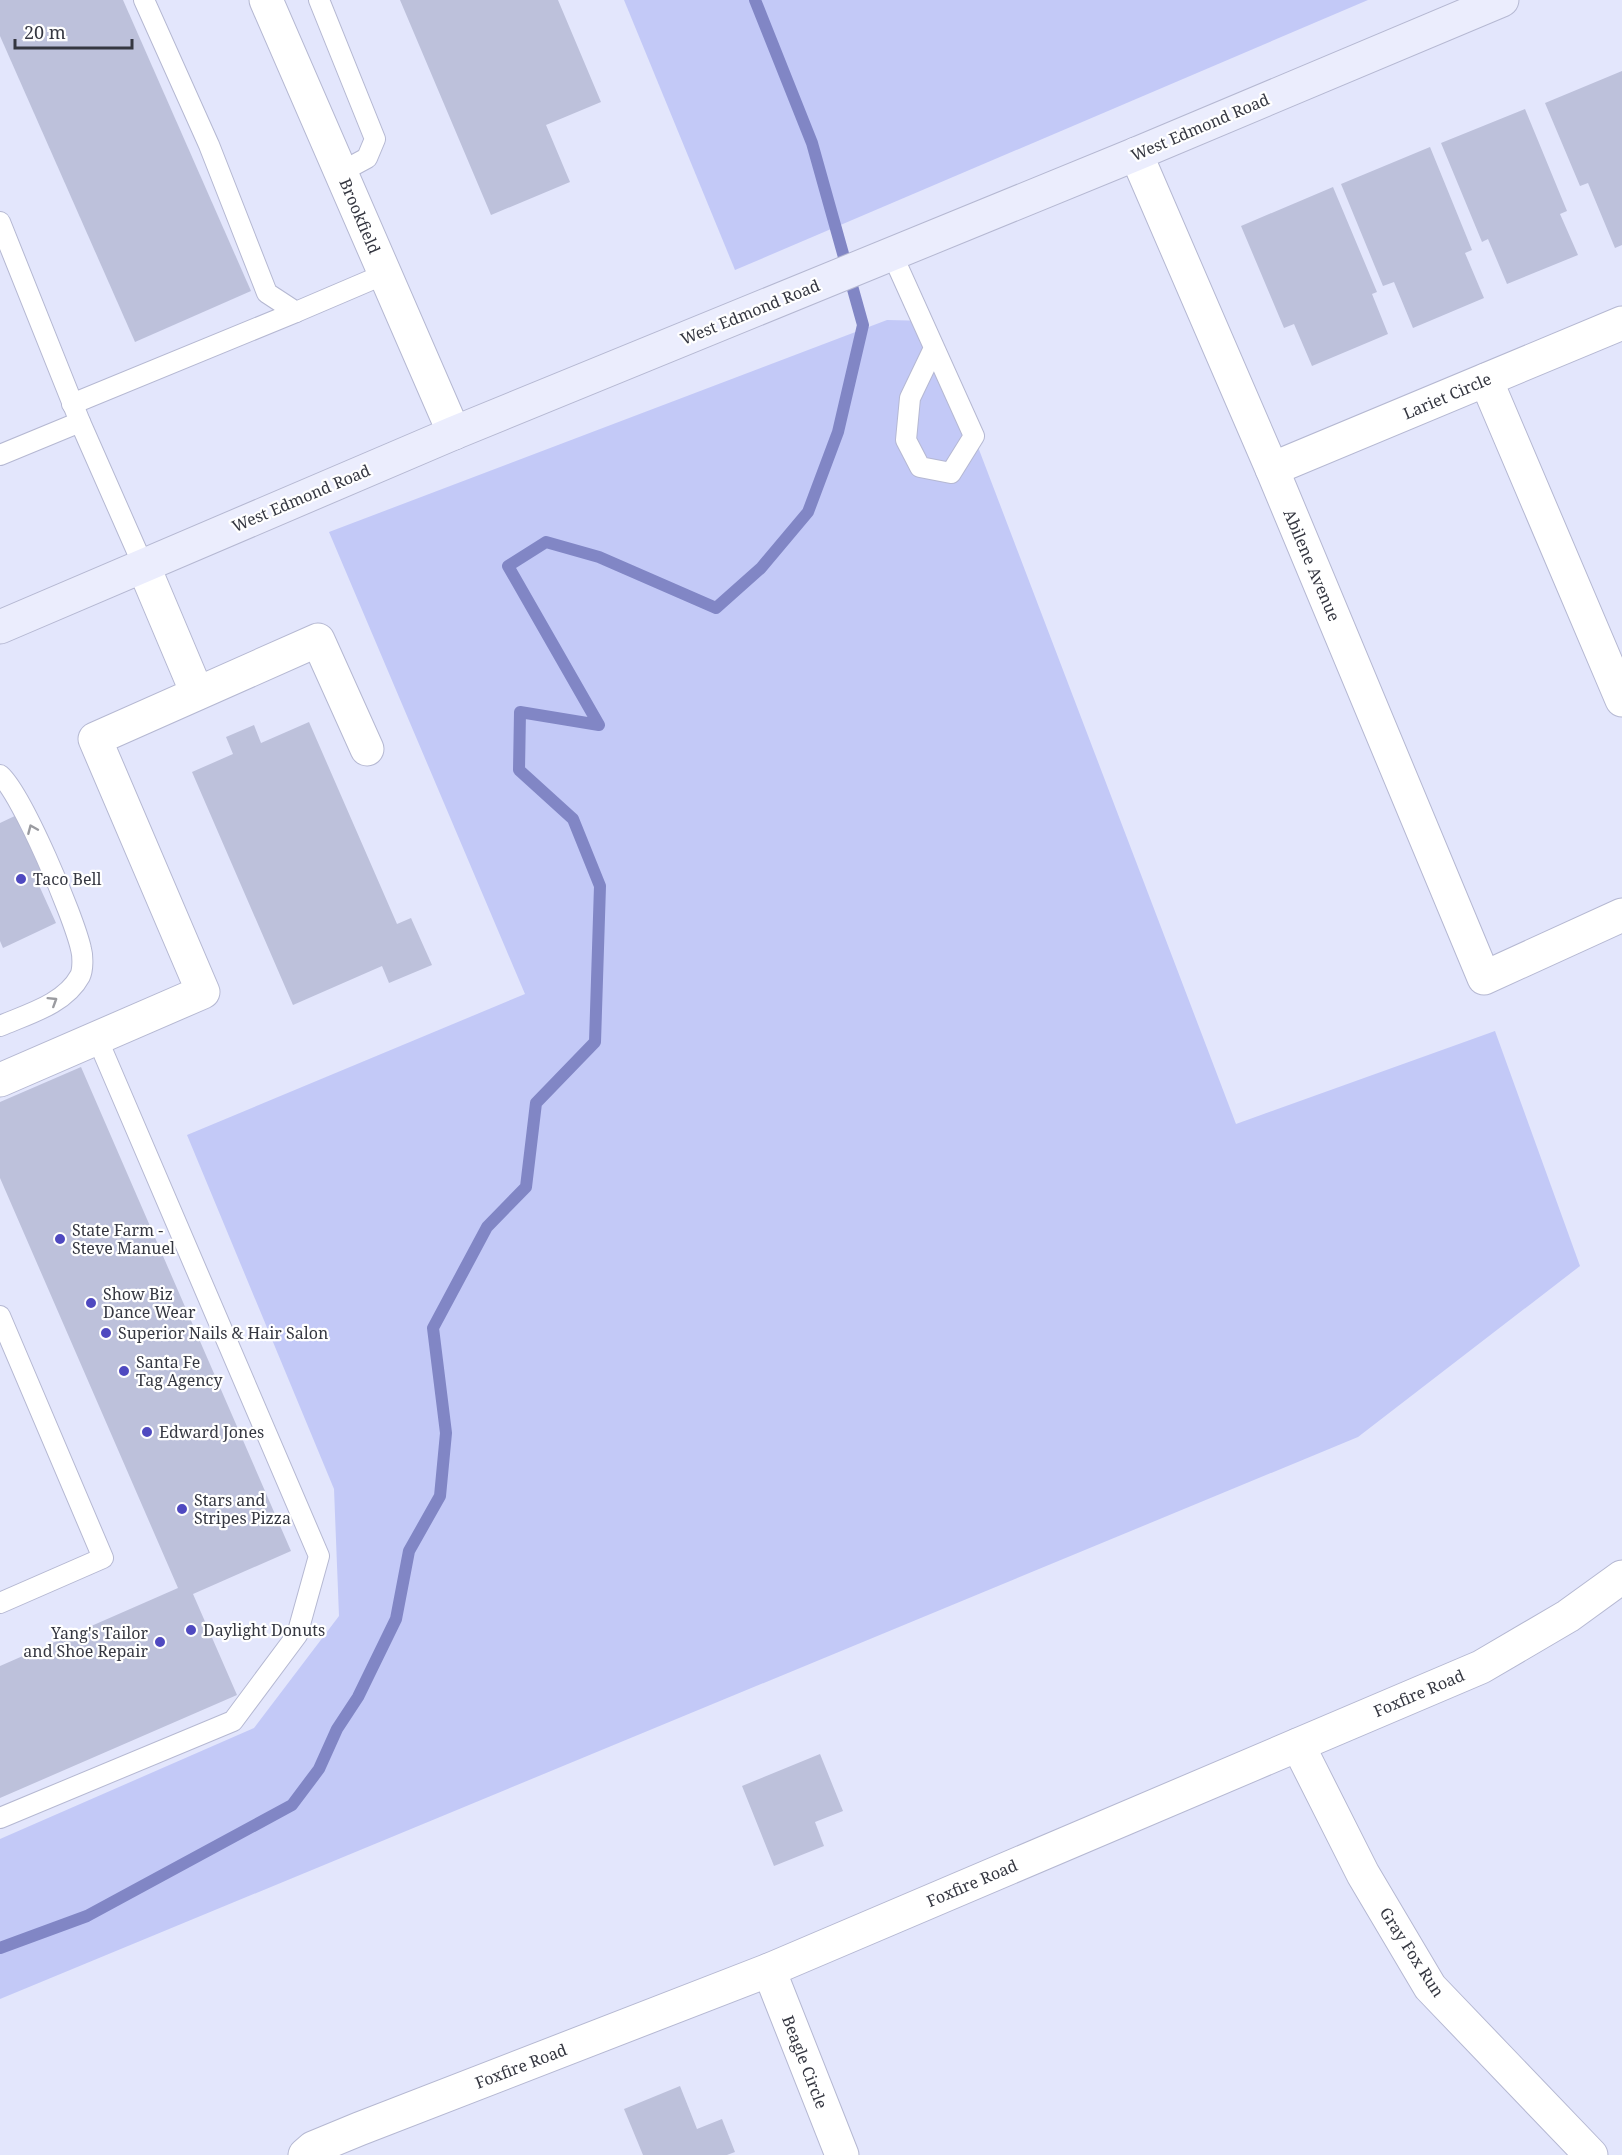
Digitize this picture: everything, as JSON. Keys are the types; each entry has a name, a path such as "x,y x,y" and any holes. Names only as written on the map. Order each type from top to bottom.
{"main road":[{"name":"West Edmond Road","path":"0,627 454,433 1136,154 1502,0"}],"street":[{"name":"Brookfield","path":"266,0 454,433"},
{"name":"Abilene Avenue","path":"1136,154 1272,469 1484,978 1622,915"},
{"name":"Lariet Circle","path":"1272,469 1622,323"},
{"path":"1486,380 1622,700"},
{"path":"143,565 197,693"},
{"path":"0,1080 203,992 94,739 318,640 367,749"},
{"name":"Foxfire Road","path":"305,2155 313,2148 359,2129 769,1970 1481,1667 1568,1616 1622,1577"},
{"name":"Gray Fox Run","path":"1298,1745 1363,1874 1430,1987 1591,2155"},
{"name":"Beagle Circle","path":"769,1970 842,2155"}],"lane":[{"path":"144,0 209,145 267,293 296,312"},
{"path":"319,0 375,139 367,158 341,172"},
{"path":"0,222 76,413 143,565"},
{"path":"892,254 974,436 951,473 920,467 906,440 910,398 934,348"},
{"path":"0,455 76,413 296,312 385,274"},
{"path":"0,775 10,783 22,807 71,920 82,950 82,973 69,992 39,1010 0,1026"},
{"path":"0,1818 233,1721 297,1635 319,1556 98,1038"},
{"path":"0,1316 103,1558 0,1603"}],"shaded area":[{"path":"624,0 1368,0 735,270"},
{"path":"887,320 930,321 1236,1124 1495,1031 1580,1266 1358,1437 0,1999 0,1839 254,1728 339,1616 334,1489 187,1135 525,994 329,532"}],"building":[{"path":"0,0 123,0 251,291 135,342 0,36"},
{"path":"400,0 558,0 601,102 546,125 570,182 491,215"},
{"path":"1622,71 1622,245 1615,248 1588,183 1580,186 1545,103"},
{"path":"1525,109 1567,211 1560,214 1578,255 1507,284 1488,239 1482,242 1441,143"},
{"path":"1430,147 1472,250 1465,253 1484,298 1413,328 1394,282 1383,286 1341,184"},
{"path":"1333,187 1377,292 1372,294 1388,334 1312,366 1294,324 1284,328 1241,226"},
{"path":"309,722 397,924 411,918 432,965 389,983 382,966 293,1005 192,772 233,754 226,737 254,725 261,743"},
{"name":"Taco Bell","path":"19,814 47,876 37,881 56,923 3,948 0,941 0,823"},
{"path":"81,1067 291,1551 193,1594 237,1695 0,1798 0,1666 178,1588 0,1178 0,1102"},
{"path":"820,1754 843,1811 815,1822 824,1846 774,1866 742,1786"},
{"path":"680,2086 697,2129 722,2119 735,2152 727,2155 643,2155 624,2109"}],"waterway":[{"path":"0,1948 87,1916 292,1805 319,1769 337,1729 358,1697 396,1619 409,1551 440,1496 446,1433 433,1328 487,1227 526,1187 536,1103 595,1042 600,886 573,819 519,770 520,712 599,725 508,566 546,542 599,557 716,608 761,568 808,512 838,432 863,325 812,143 755,0"}],"place":[{"name":"Taco Bell","path":"21,879"},
{"name":"State Farm - Steve Manuel","path":"60,1239"},
{"name":"Show Biz Dance Wear","path":"91,1303"},
{"name":"Superior Nails & Hair Salon","path":"106,1333"},
{"name":"Santa Fe Tag Agency","path":"124,1371"},
{"name":"Edward Jones","path":"147,1432"},
{"name":"Stars and Stripes Pizza","path":"182,1509"},
{"name":"Daylight Donuts","path":"191,1630"},
{"name":"Yang's Tailor and Shoe Repair","path":"160,1642"}]}
